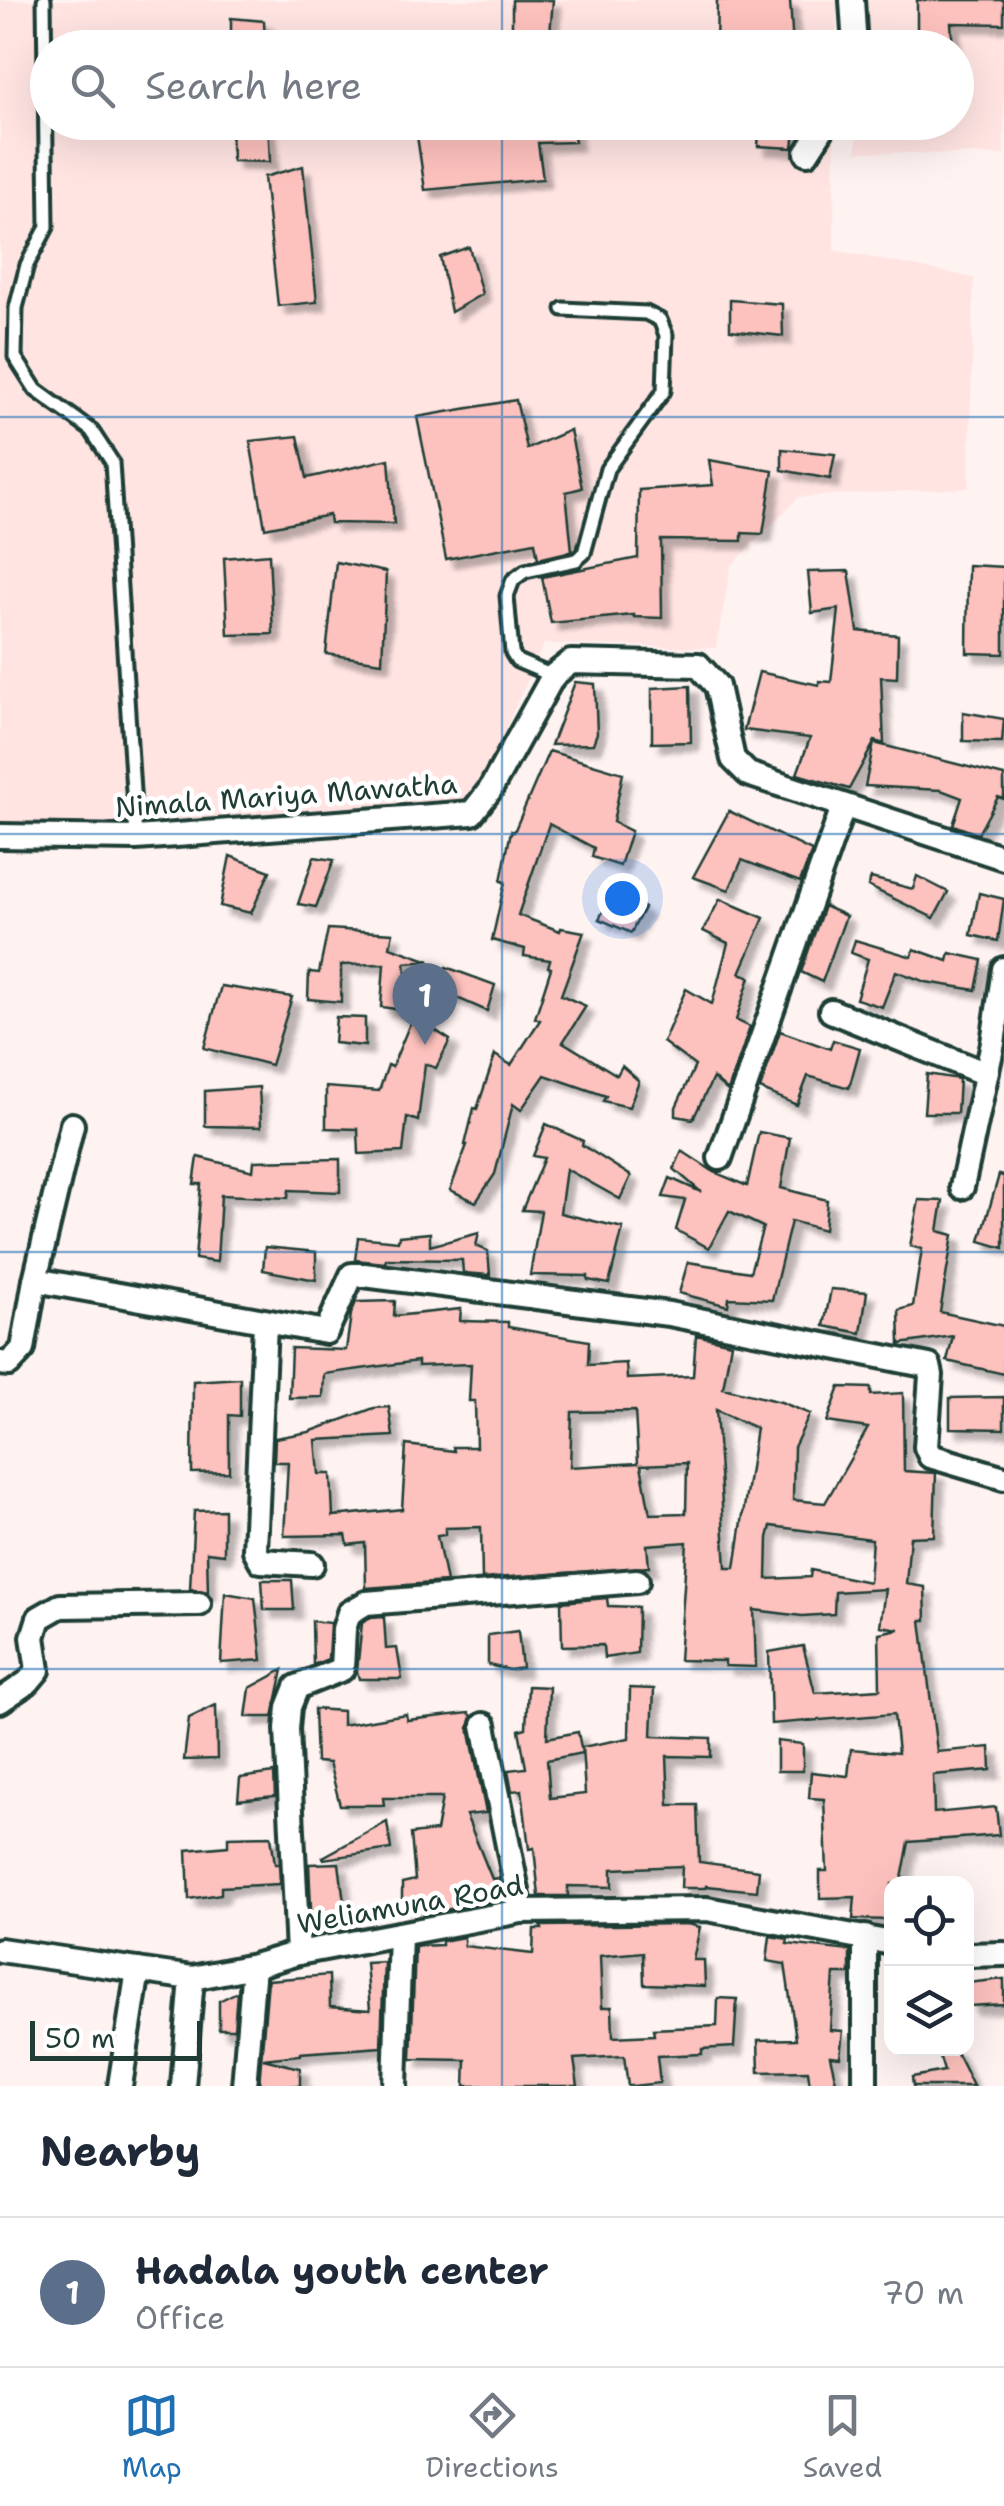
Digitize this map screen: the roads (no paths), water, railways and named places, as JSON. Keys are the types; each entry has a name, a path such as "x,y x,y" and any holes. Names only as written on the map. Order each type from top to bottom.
{"street":[{"path":"852,0 853,30"},
{"path":"808,153 816,140"},
{"path":"553,676 572,662 698,665 717,686 733,758 748,774 1004,858"},
{"name":"Nimala Mariya Mawatha","path":"0,836 136,838 472,814 490,790 553,676"},
{"path":"720,1158 843,807"},
{"path":"962,1187 1004,970"},
{"path":"831,1011 986,1074"},
{"path":"0,1363 8,1364 23,1349 72,1125"},
{"path":"36,1280 326,1332 345,1285 352,1275 364,1275 669,1314 916,1363 929,1366 931,1376 926,1446 930,1456 1004,1478"},
{"path":"265,1322 256,1550 260,1561 312,1564"},
{"path":"298,1953 288,1767 289,1706 297,1687 342,1669 349,1612 366,1603 637,1581"},
{"path":"0,1701 38,1670 33,1636 40,1618 60,1606 199,1604"},
{"path":"484,1725 520,1911"},
{"name":"Weliamuna Road","path":"0,1950 192,1978 298,1953 520,1911 708,1909 884,1941"},
{"path":"395,2086 400,1934"},
{"path":"865,1937 866,2086"},
{"path":"974,1955 1004,1954"},
{"path":"244,2086 254,1966"},
{"path":"120,2086 138,1970"},
{"path":"183,2086 192,1978"}],"lane":[{"path":"44,0 45,30"},
{"path":"46,140 48,227 23,279 16,308 15,357 36,390 91,430 112,462 136,838"},
{"path":"553,676 517,661 512,653 507,596 514,580 524,571 576,560 584,552 607,469 664,391 666,335 660,320 646,313 563,309"}],"place":[{"name":"Hadala youth center","path":"425,1045"}]}
